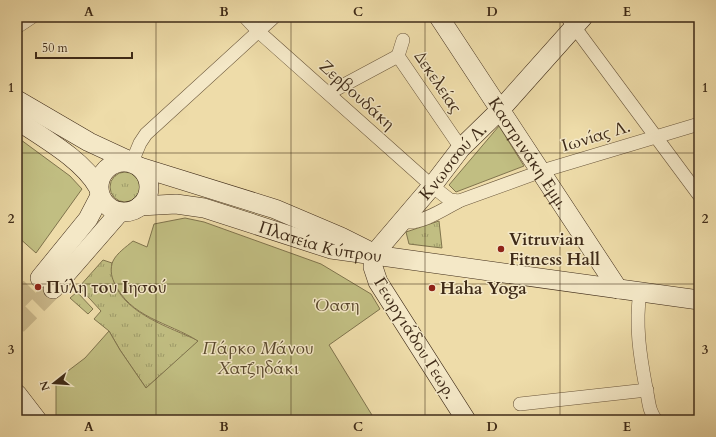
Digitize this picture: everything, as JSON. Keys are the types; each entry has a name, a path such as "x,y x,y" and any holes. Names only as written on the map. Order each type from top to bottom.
{"street":[{"path":"17,27 32,17"},
{"name":"Ζερβουδάκη","path":"245,17 258,31 432,186"},
{"path":"136,164 140,143 146,134 274,17"},
{"name":"Καστρινάκη Εμμ.","path":"439,17 542,171 618,289"},
{"path":"575,20 655,136 699,195"},
{"name":"Κνωσσού Λ.","path":"374,254 432,186 461,148 501,109 575,20"},
{"name":"Δεκελείας","path":"329,94 398,56 404,40"},
{"name":"Δεκελείας","path":"398,56 461,148"},
{"name":"Πλατεία Κύπρου","path":"17,100 89,142 136,164 275,209 341,236 374,254"},
{"path":"17,120 79,164 91,175 99,192 110,209 120,212 133,211 140,206 147,196 149,189 147,176 136,164 120,162 108,167 102,173 99,192 88,219 46,283 120,212"},
{"name":"Ιωνίας Λ.","path":"402,221 410,223 418,221 459,201 542,171 699,124"},
{"path":"432,186 450,200 459,201"},
{"name":"Πλατεία Κύπρου","path":"140,206 176,204 204,208 317,246 343,251 374,254"},
{"path":"374,254 699,300"},
{"name":"Γεωργιάδου Γεωρ.","path":"374,254 373,267 378,282 466,420"},
{"path":"640,292 638,334 640,359 649,405 656,420"},
{"path":"520,404 647,390"},
{"path":"17,394 37,420"},
{"path":"17,410 24,420"}],"green space":[{"path":"499,126 524,166 456,192 449,185"},
{"path":"17,137 70,176 82,189 36,253 17,236"},
{"path":"125,172 136,176 140,187 136,198 125,202 114,198 110,187 114,176"},
{"name":"Πάρκο Μάνου Χατζηδάκι","path":"185,218 204,222 321,264 371,294 380,309 329,345 375,420 56,420 56,380 85,358 109,331 146,388 198,341 151,318 130,304 121,294 113,280 111,272 111,266 115,258 133,241 147,247 154,224"},
{"path":"439,221 442,248 409,244 406,232"},
{"path":"103,260 112,263 113,279 119,292 129,304 141,313 170,329 199,341 146,388 109,331 94,319 101,311 79,287"},
{"path":"77,292 93,309 88,314 70,298"}],"tunnel":[{"path":"17,301 40,278"},
{"path":"17,325 53,289"}],"place":[{"name":"Vitruvian Fitness Hall","path":"501,249"},
{"name":"Πύλη του Ιησού","path":"38,287"},
{"name":"Haha Yoga","path":"432,288"}],"park label":[{"name":"Όαση","path":"337,305"}]}
